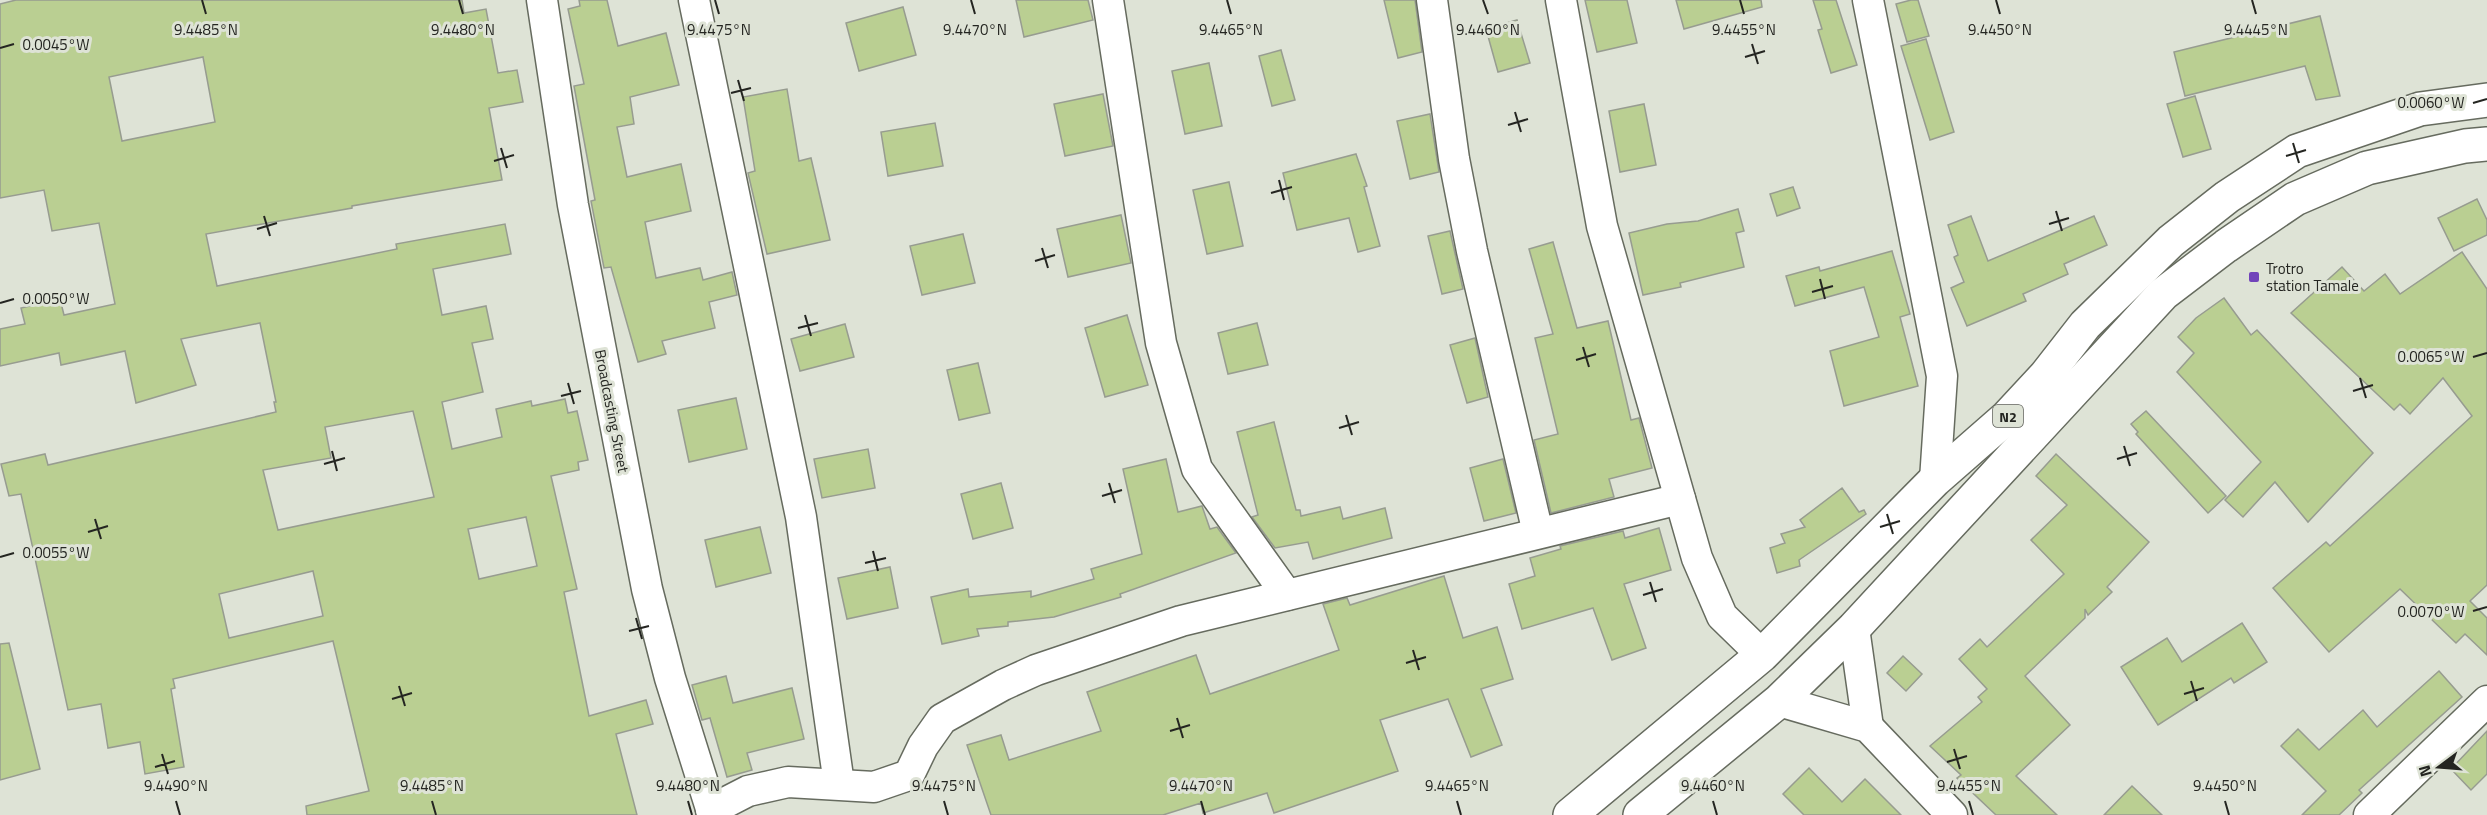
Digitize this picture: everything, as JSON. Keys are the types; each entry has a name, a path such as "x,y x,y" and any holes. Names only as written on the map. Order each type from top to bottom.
{"highway":[{"name":"N2","path":"1570,815 1762,655 1935,480 2007,417 2046,375 2085,325 2171,241 2227,196 2297,151 2420,109 2487,100"},
{"name":"N2","path":"1640,815 1785,694 1854,628 2163,294 2295,199 2357,173 2465,147 2487,144"},
{"path":"1762,655 1785,694"}],"street":[{"name":"Broadcasting Street","path":"542,0 573,205 647,590 670,678 712,812"},
{"path":"694,0 801,518 840,784"},
{"path":"1108,0 1161,343 1197,469 1287,595"},
{"path":"1432,0 1454,159 1472,251 1538,533"},
{"path":"1561,0 1602,226 1697,558 1722,616 1762,655"},
{"path":"1868,0 1942,376 1935,480"},
{"path":"712,812 748,791 788,782 874,787 909,775 923,746 942,719 1036,670 1181,621 1680,499"},
{"path":"1854,628 1868,727"},
{"path":"1785,694 1868,727 1952,815"},
{"path":"2369,815 2487,701"}],"building":[{"path":"16,0 462,0 464,13 486,9 498,73 517,70 523,102 489,108 502,180 206,234 217,286 397,249 396,244 505,224 511,254 433,269 442,315 486,306 493,339 472,343 483,392 442,402 452,449 502,437 496,409 531,401 532,406 565,399 568,413 577,411 588,460 578,462 579,470 551,476 577,589 564,592 589,716 646,700 653,724 616,734 637,815 307,815 306,806 369,791 333,641 173,679 175,688 171,689 184,767 145,774 140,742 108,748 101,704 68,710 21,494 9,496 1,464 45,454 48,465 276,412 274,402 276,402 260,323 181,339 196,385 136,403 125,351 61,365 59,353 0,366 0,329 25,324 21,308 60,299 64,315 115,304 99,223 52,231 44,190 0,198 0,4","holes":["203,57 215,122 122,141 109,77","413,411 434,497 278,530 263,470 331,458 325,427","526,517 537,566 479,579 468,529","313,571 323,616 229,638 219,594"]},
{"path":"579,0 607,0 618,46 666,33 679,85 630,97 634,124 617,127 627,177 681,164 691,211 645,222 656,278 700,268 703,280 732,272 737,295 709,302 715,328 662,341 666,354 638,362 611,267 604,268 591,201 595,200 574,86 584,84 568,9 580,6"},
{"path":"1016,0 1088,0 1093,20 1024,37"},
{"path":"1384,0 1415,0 1422,52 1398,58"},
{"path":"1585,0 1627,0 1637,43 1597,52"},
{"path":"1676,0 1761,0 1762,7 1684,29"},
{"path":"1813,0 1836,0 1857,65 1831,73 1818,30 1822,29"},
{"path":"1918,0 1929,36 1907,42 1896,4"},
{"path":"903,7 916,55 859,71 846,23"},
{"path":"2320,16 2340,96 2316,100 2305,66 2185,96 2174,52"},
{"path":"1517,20 1530,63 1498,72 1486,29"},
{"path":"1926,39 1954,132 1930,140 1901,46"},
{"path":"1281,50 1295,100 1272,106 1259,56"},
{"path":"1209,63 1222,126 1185,134 1172,71"},
{"path":"787,89 799,161 811,158 830,240 767,254 748,173 755,171 743,97"},
{"path":"1103,94 1113,146 1065,156 1054,104"},
{"path":"2195,96 2211,149 2183,157 2167,104"},
{"path":"1644,104 1656,165 1620,172 1609,111"},
{"path":"1430,114 1439,172 1410,179 1397,121"},
{"path":"935,123 943,166 888,176 881,132"},
{"path":"1356,154 1367,186 1364,187 1380,246 1358,252 1349,218 1297,230 1283,173"},
{"path":"1229,182 1243,246 1207,254 1193,190"},
{"path":"1793,187 1800,208 1777,216 1770,194"},
{"path":"2477,199 2487,220 2487,235 2454,251 2438,218"},
{"path":"1738,209 1744,231 1736,233 1744,267 1680,283 1681,287 1643,295 1629,233 1667,224 1698,221"},
{"path":"1121,215 1131,263 1068,277 1057,229"},
{"path":"1971,216 1988,261 2094,216 2107,245 2064,264 2068,274 2023,294 2026,301 1967,326 1951,288 1964,282 1954,257 1958,255 1948,225"},
{"path":"1450,231 1463,289 1442,294 1428,236"},
{"path":"963,234 975,283 922,295 910,246"},
{"path":"1553,242 1577,328 1608,321 1631,420 1639,418 1652,468 1609,479 1614,497 1551,513 1534,440 1558,434 1535,338 1553,334 1529,249"},
{"path":"1892,251 1910,314 1900,317 1918,386 1844,406 1830,351 1879,337 1864,287 1795,306 1786,276 1819,267 1820,271"},
{"path":"2462,252 2487,289 2487,585 2470,601 2487,618 2487,655 2465,634 2456,643 2400,589 2329,652 2273,588 2326,542 2330,546 2472,416 2443,378 2410,414 2400,404 2394,410 2291,313 2342,267 2364,291 2385,274 2400,294"},
{"path":"2224,298 2251,335 2257,330 2373,453 2308,522 2275,482 2243,517 2225,500 2261,462 2177,372 2194,353 2178,337 2196,318"},
{"path":"1127,315 1148,385 1105,397 1085,328"},
{"path":"1257,323 1268,365 1228,374 1218,333"},
{"path":"845,324 854,357 800,371 791,339"},
{"path":"1475,338 1488,397 1467,403 1450,345"},
{"path":"978,363 990,413 959,420 947,370"},
{"path":"736,398 747,449 689,462 678,410"},
{"path":"2146,411 2226,496 2208,513 2136,434 2138,432 2131,424"},
{"path":"1274,422 1296,510 1300,510 1301,516 1340,507 1343,519 1385,508 1392,538 1313,559 1308,542 1275,548 1252,517 1258,515 1237,432"},
{"path":"868,449 875,488 822,498 814,459"},
{"path":"2056,454 2149,542 2107,587 2112,592 2088,615 2085,609 2085,618 2025,676 2070,725 2016,776 2057,815 1996,815 1957,778 1961,775 1930,746 1982,702 1978,697 1987,689 1959,659 1980,639 1987,647 2064,574 2031,540 2067,505 2036,476"},
{"path":"1166,459 1178,512 1202,506 1210,529 1217,527 1236,553 1120,594 1121,597 1054,617 1008,622 1008,626 977,629 979,636 942,644 931,597 968,589 969,597 1031,591 1031,597 1094,579 1091,569 1142,554 1123,469"},
{"path":"1503,459 1516,513 1484,521 1470,468"},
{"path":"1001,483 1013,528 973,539 961,494"},
{"path":"1842,488 1859,512 1864,510 1866,514 1799,560 1800,566 1777,573 1770,548 1785,543 1781,534 1805,527 1800,520"},
{"path":"760,527 771,573 716,587 705,540"},
{"path":"1659,528 1671,570 1624,584 1646,648 1612,660 1593,608 1522,629 1509,584 1535,576 1530,558 1561,549 1560,546 1623,531 1625,538"},
{"path":"890,567 898,608 847,619 838,578"},
{"path":"1444,576 1463,638 1497,627 1513,679 1481,689 1502,745 1471,757 1448,699 1380,720 1398,771 1274,813 1267,793 1203,813 1201,803 1163,815 991,815 967,745 1001,735 1009,760 1101,731 1087,692 1196,655 1210,694 1339,650 1323,604 1347,598 1350,605"},
{"path":"2242,623 2267,662 2234,683 2231,678 2158,725 2121,667 2167,638 2182,662"},
{"path":"9,643 40,769 0,780 0,644"},
{"path":"1903,656 1922,674 1906,691 1887,673"},
{"path":"2439,671 2462,697 2359,790 2362,793 2339,815 2302,815 2326,791 2281,746 2298,729 2319,750 2363,710 2377,727"},
{"path":"726,676 733,703 792,688 804,739 747,753 752,770 727,777 710,718 702,720 692,685"},
{"path":"2487,731 2487,774 2471,790 2451,769"},
{"path":"1809,768 1842,802 1865,779 1901,815 1804,815 1783,794"},
{"path":"2132,786 2162,815 2104,815"}],"place":[{"name":"Trotro station Tamale","path":"2254,277"}]}
